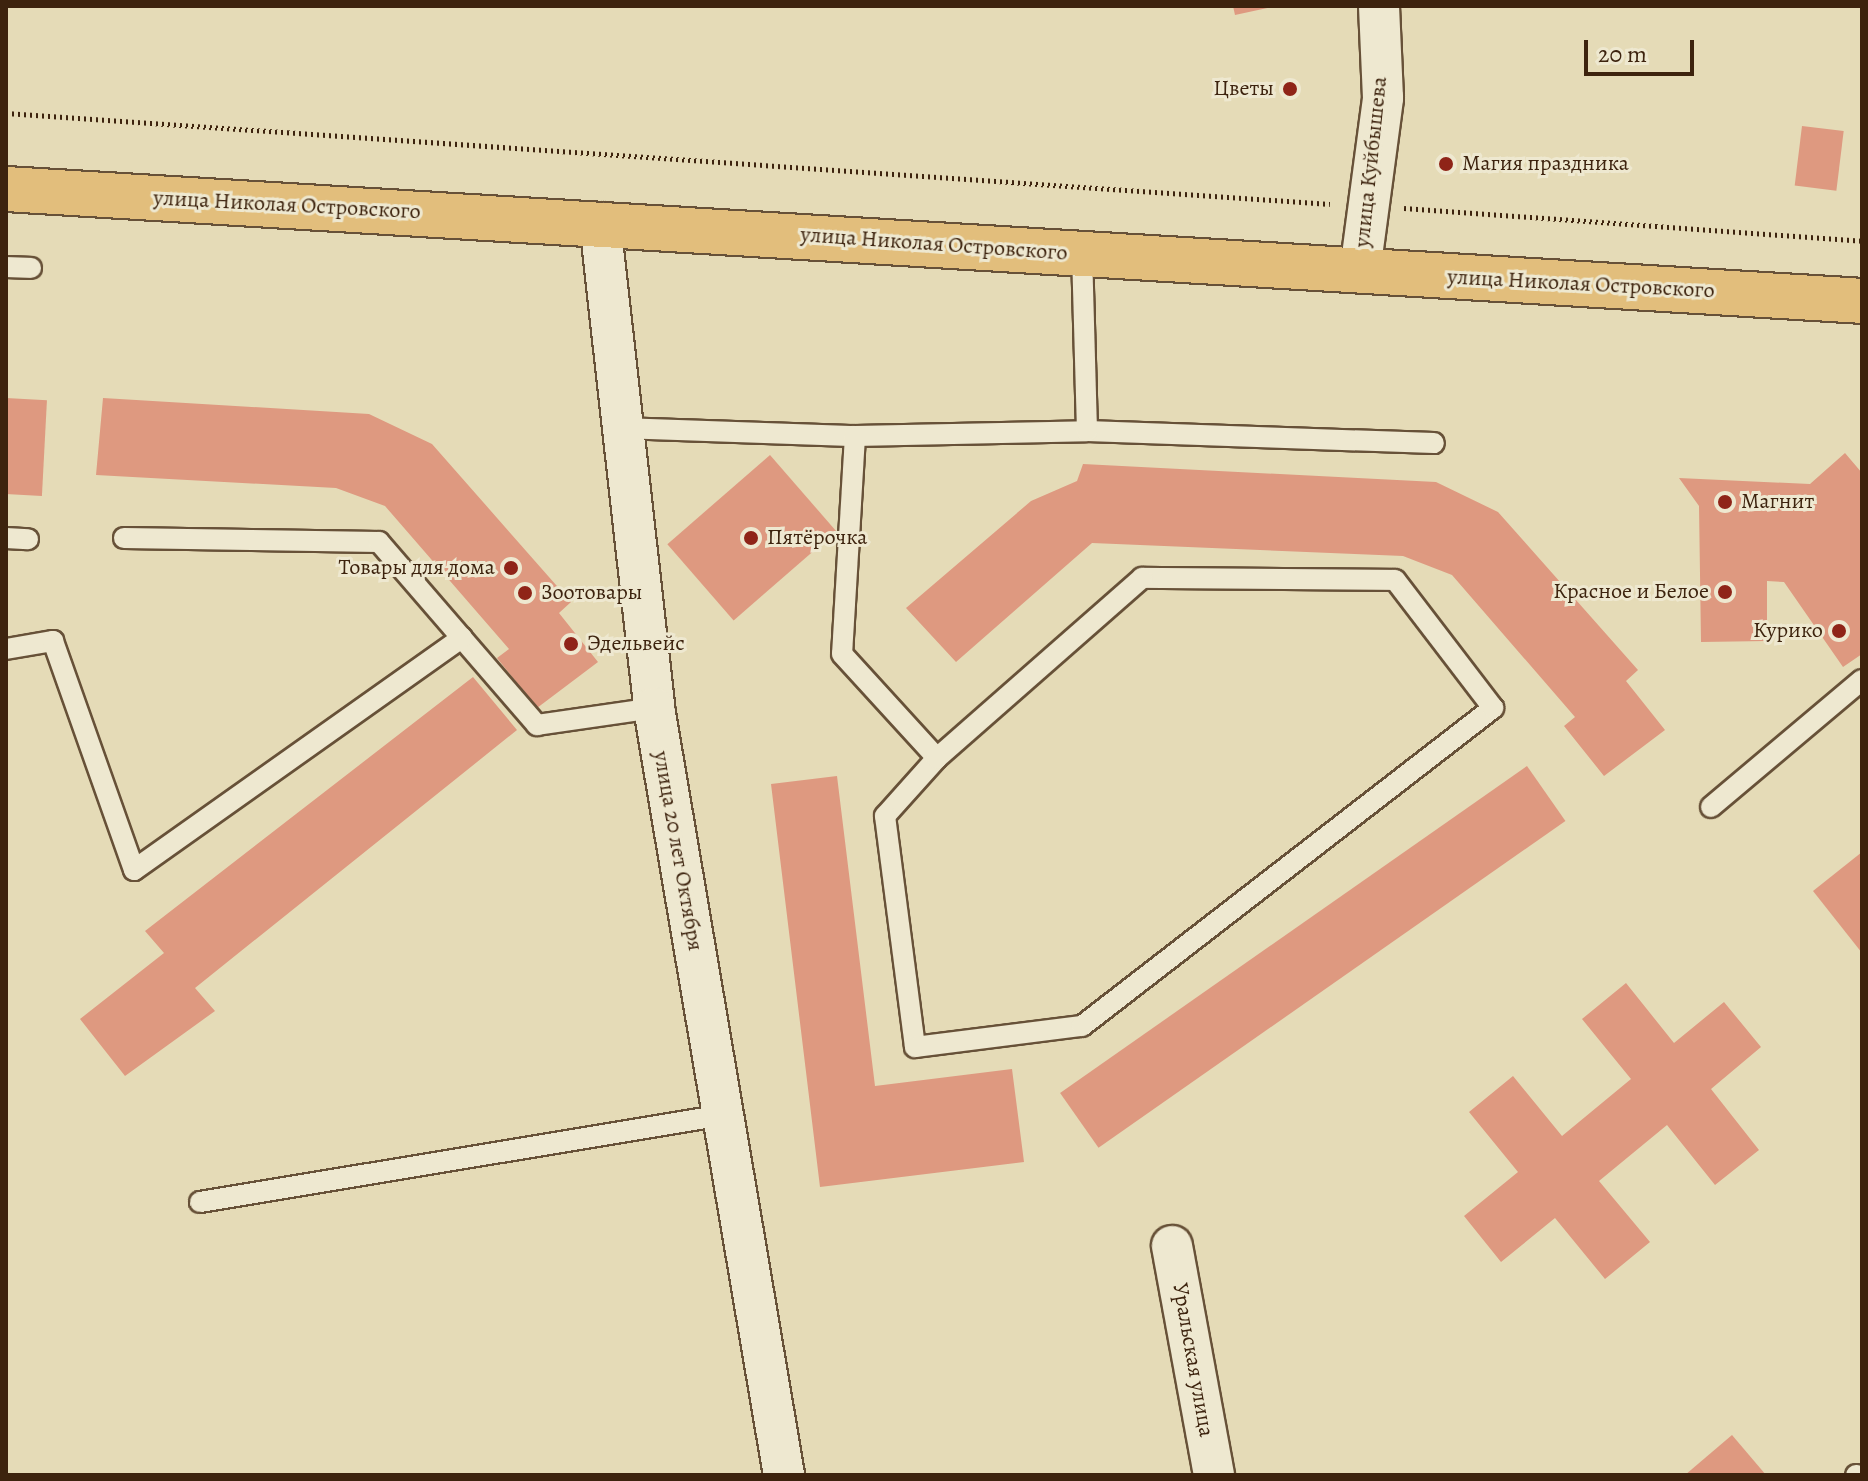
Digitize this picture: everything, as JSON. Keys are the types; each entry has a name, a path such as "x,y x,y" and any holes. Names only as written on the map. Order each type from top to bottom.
{"main road":[{"name":"улица Николая Островского","path":"6,189 1862,301"}],"street":[{"name":"улица Куйбышева","path":"1360,271 1383,98 1379,6"},
{"name":"улица 20 лет Октября","path":"600,223 654,708 784,1475"},
{"name":"Уральская улица","path":"1172,1246 1214,1475"}],"lane":[{"path":"1082,254 1087,431"},
{"path":"6,267 31,268"},
{"path":"623,428 855,436 1087,431 1434,443"},
{"path":"855,436 842,654 937,758"},
{"path":"6,538 28,539"},
{"path":"124,538 379,542 537,725 654,708"},
{"path":"1142,578 1395,580 1493,708 1082,1026 915,1047 885,816 937,758 1142,578"},
{"path":"6,649 53,641 134,870 462,638"},
{"path":"1711,807 1862,680"},
{"path":"200,1202 723,1115"}],"path":[{"path":"6,113 1862,241"}],"building":[{"path":"1233,6 1272,6 1272,7 1235,15"},
{"path":"1802,126 1844,131 1836,191 1795,186"},
{"path":"6,398 47,400 42,496 6,494"},
{"path":"103,398 369,414 432,444 571,602 559,613 598,662 537,708 497,658 509,649 385,506 336,488 96,475"},
{"path":"1845,453 1862,473 1862,654 1843,667 1784,582 1767,581 1767,641 1701,642 1699,506 1679,478 1810,484"},
{"name":"Пятёрочка","path":"770,455 836,531 734,620 667,544"},
{"path":"1083,464 1436,482 1498,512 1638,670 1626,681 1665,730 1604,776 1564,726 1575,717 1452,575 1403,556 1092,543 956,662 906,608 1031,501 1077,481"},
{"path":"473,677 517,730 195,988 215,1011 125,1076 80,1019 164,953 145,931"},
{"path":"1527,766 1565,821 1099,1148 1060,1093"},
{"path":"837,776 875,1086 1012,1069 1024,1162 820,1187 771,784"},
{"path":"1862,852 1862,953 1813,891"},
{"path":"1626,983 1674,1043 1724,1002 1761,1047 1711,1089 1759,1150 1715,1185 1667,1125 1599,1181 1650,1242 1605,1279 1555,1218 1501,1262 1464,1216 1518,1172 1469,1112 1513,1076 1562,1136 1631,1079 1582,1019"},
{"path":"1732,1435 1766,1475 1685,1475"}],"place":[{"name":"Цветы","path":"1290,89"},
{"name":"Магия праздника","path":"1446,164"},
{"name":"Магнит","path":"1725,502"},
{"name":"Пятёрочка","path":"751,538"},
{"name":"Товары для дома","path":"511,568"},
{"name":"Красное и Белое","path":"1725,592"},
{"name":"Зоотовары","path":"525,593"},
{"name":"Курико","path":"1839,631"},
{"name":"Эдельвейс","path":"571,644"}]}
